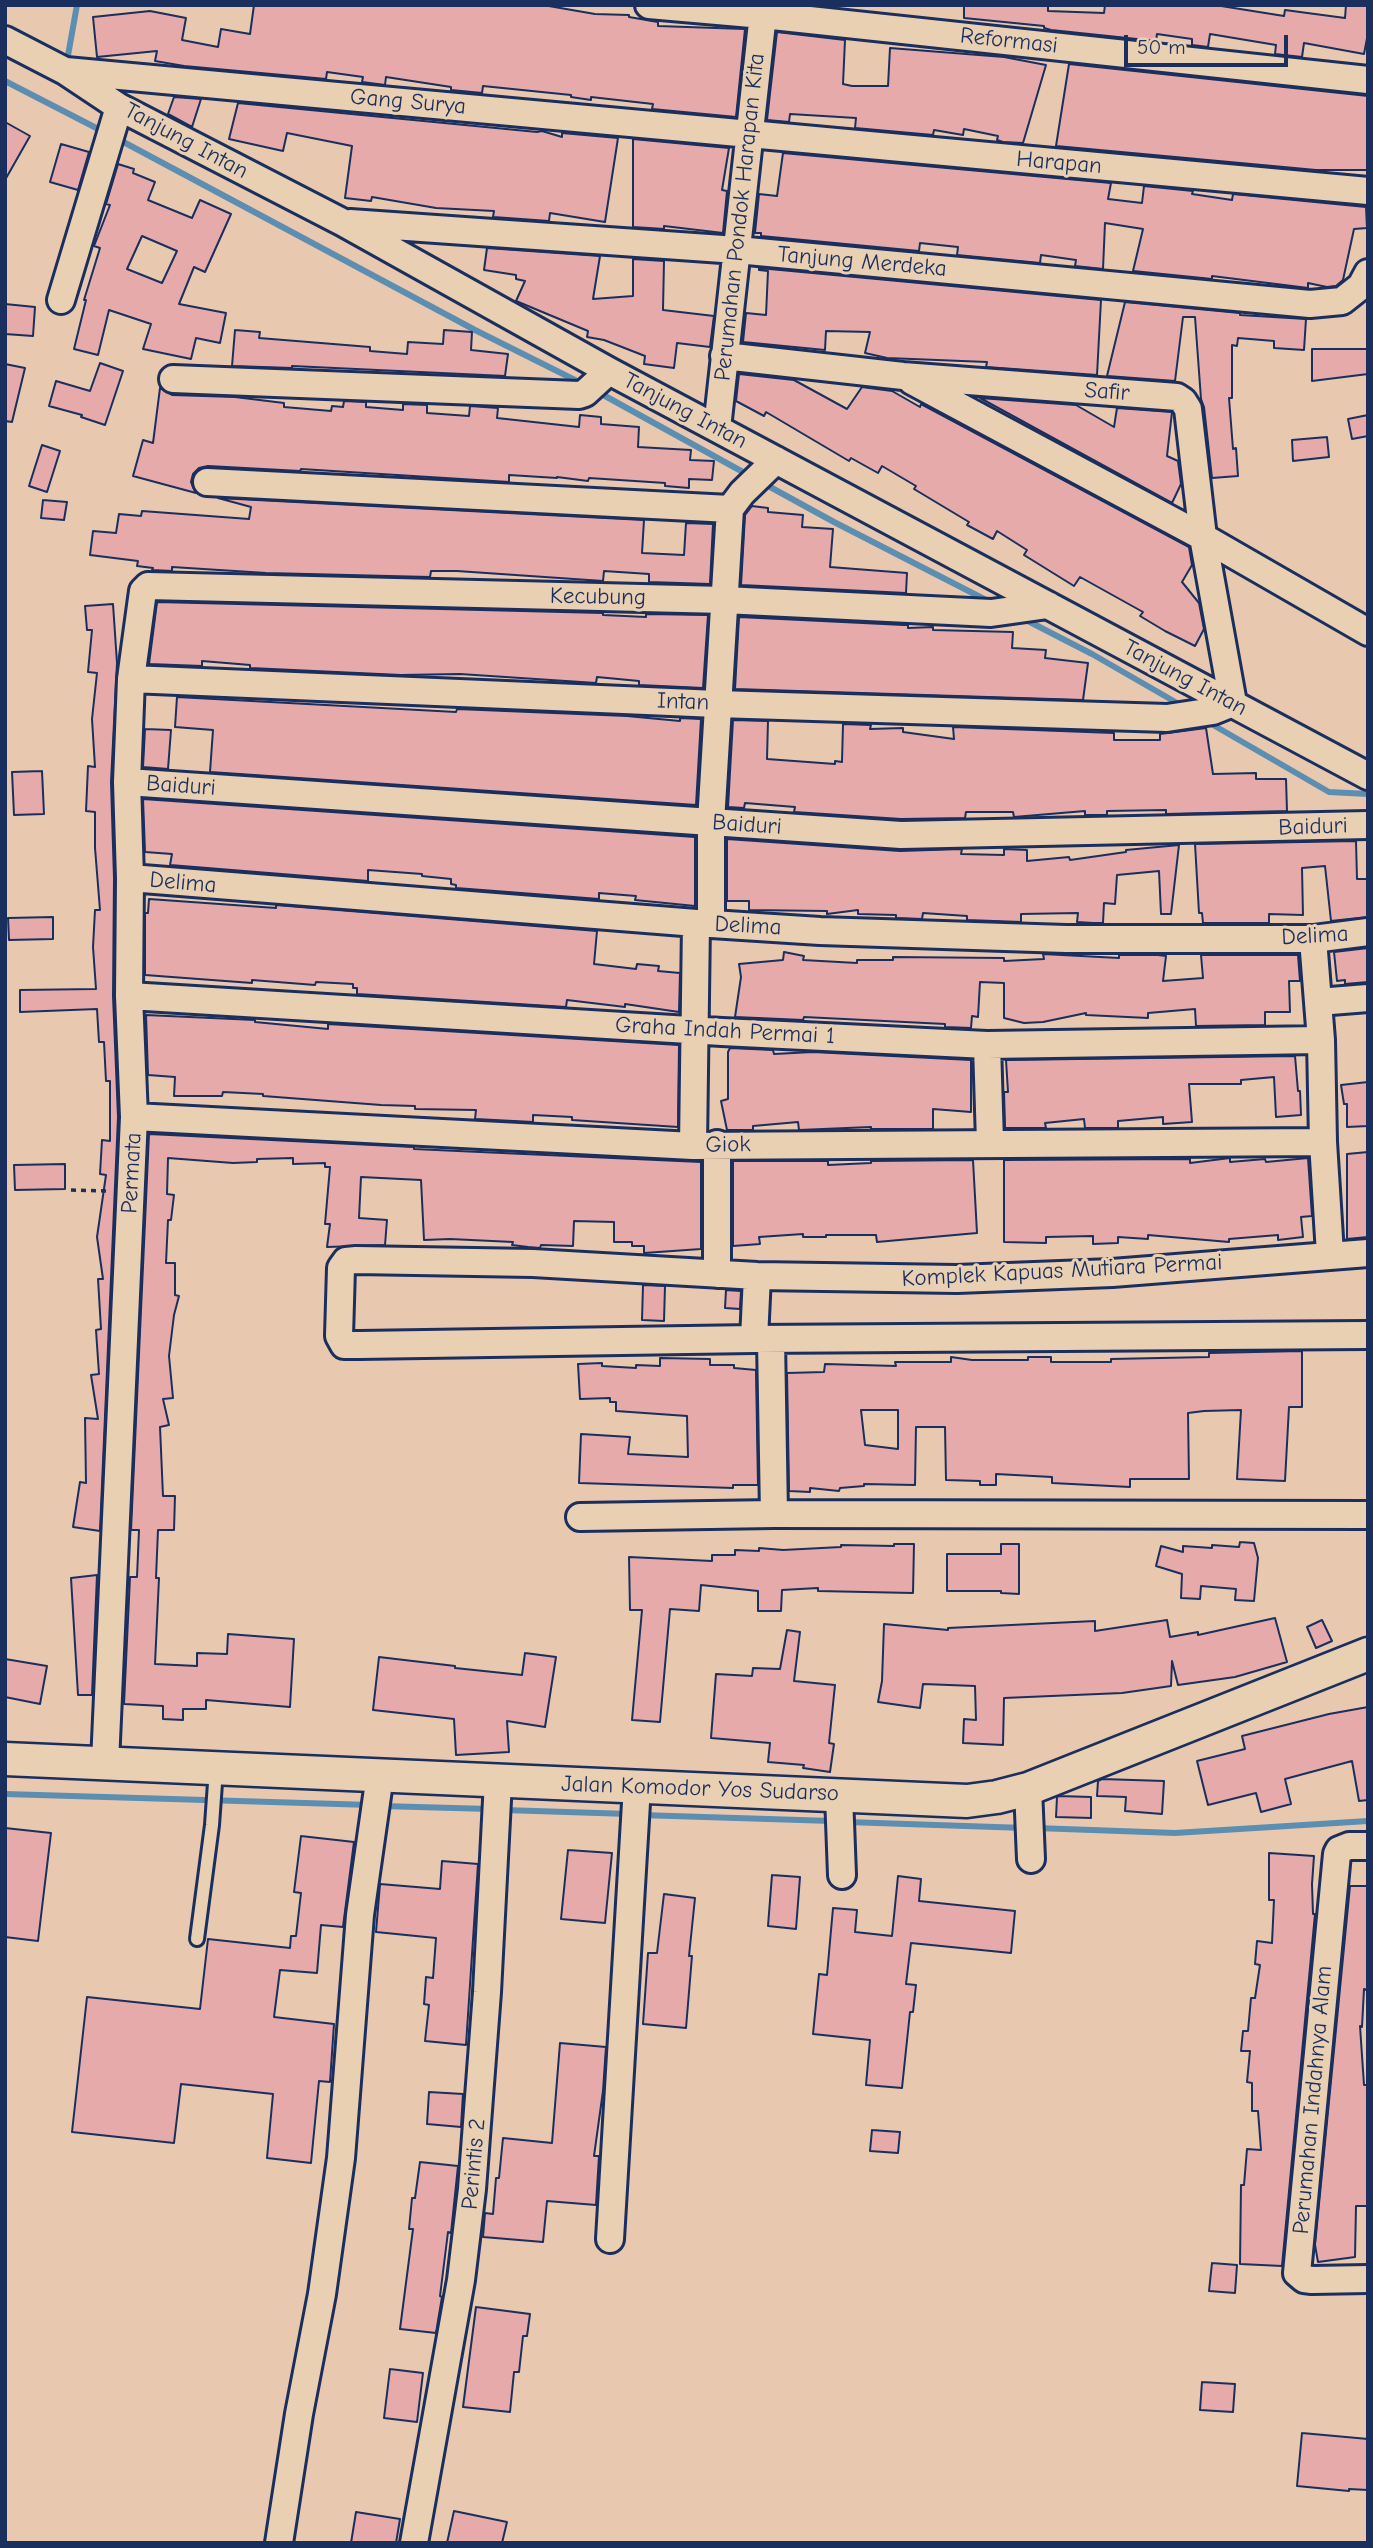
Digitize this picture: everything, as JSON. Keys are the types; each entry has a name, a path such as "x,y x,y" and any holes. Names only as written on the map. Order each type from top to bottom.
{"street":[{"name":"Reformasi","path":"649,5 763,10 1368,80"},
{"name":"Perumahan Pondok Harapan Kita","path":"717,428 763,10"},
{"name":"Tanjung Intan","path":"5,40 65,71 116,114 342,222 598,382 717,428 770,466 1040,607 1223,707 1365,774"},
{"name":"Gang Surya","path":"65,71 750,135"},
{"path":"61,300 116,114"},
{"name":"Harapan","path":"750,135 1368,191"},
{"name":"Tanjung Merdeka","path":"342,222 737,250 1310,304 1342,301 1361,286 1368,273"},
{"name":"Safir","path":"724,356 903,376 1177,397 1188,409 1223,707"},
{"path":"903,376 1203,537 1368,632"},
{"path":"173,379 570,395 598,382"},
{"path":"717,1274 696,1030 723,600 736,501 770,466"},
{"path":"207,482 736,501"},
{"name":"Kecubung","path":"148,586 723,600 991,614 1040,607"},
{"name":"Permata","path":"105,1763 134,1117 129,996 130,878 127,782 131,679 141,598 148,586"},
{"name":"Intan","path":"131,679 717,704 1167,718 1223,707"},
{"name":"Baiduri","path":"127,782 901,835 1368,825"},
{"name":"Delima","path":"130,878 820,930 1066,939 1313,939 1368,932"},
{"path":"1313,939 1321,1040 1323,1142 1330,1254"},
{"name":"Graha Indah Permai 1","path":"129,996 987,1045 1321,1040"},
{"path":"1318,1002 1368,998"},
{"path":"987,1045 989,1142"},
{"name":"Giok","path":"134,1117 705,1145 1323,1142"},
{"name":"Komplek Kapuas Mutiara Permai","path":"762,1339 344,1345 339,1336 341,1268 346,1261 533,1263 757,1276 957,1279 1112,1273 1368,1252"},
{"path":"757,1276 774,1514"},
{"path":"762,1339 1368,1335"},
{"path":"580,1517 774,1514 1368,1515"},
{"name":"Jalan Komodor Yos Sudarso","path":"5,1759 105,1763 215,1776 497,1792 840,1801 967,1801 997,1797 1029,1801 1368,1654"},
{"path":"279,2543 299,2414 322,2294 341,2158 360,1915 378,1786"},
{"name":"Perintis 2","path":"414,2543 461,2280 472,2189 487,1992 497,1792"},
{"path":"610,2239 637,1796"},
{"path":"840,1801 842,1875"},
{"path":"1029,1801 1031,1851"},
{"name":"Perumahan Indahnya Alam","path":"1368,1846 1349,1846 1339,1850 1337,1854 1297,2273 1304,2279 1312,2280 1368,2279"}],"lane":[{"path":"197,1939 212,1825 215,1776"}],"path":[{"path":"71,1190 131,1192"}],"building":[{"path":"254,5 543,5 595,14 629,15 658,22 658,26 745,29 736,117 652,109 653,104 591,97 591,100 571,95 483,86 482,93 451,90 451,87 386,77 385,85 362,82 363,77 327,72 326,79 184,66 155,61 157,51 97,57 93,17 150,11 186,18 182,40 218,47 221,29 250,34"},
{"path":"964,5 1048,5 1048,11 1104,13 1105,5 1215,5 1284,16 1285,10 1345,18 1346,5 1368,5 1368,33 1364,54 1304,43 1302,57 1275,54 1276,45 1210,34 1208,47 1192,45 1192,39 1157,34 1156,41 964,18"},
{"path":"777,32 845,40 843,84 852,86 888,86 890,48 1004,57 1046,65 1023,143 1003,142 997,140 998,136 964,129 963,135 934,130 933,135 855,128 856,118 790,114 789,122 767,120"},
{"path":"1069,64 1368,96 1368,170 1316,170 1056,146"},
{"path":"174,97 201,99 192,127 168,114"},
{"path":"238,103 542,131 562,137 562,133 618,138 605,222 550,213 549,221 493,217 494,211 436,208 372,197 371,201 345,198 352,146 287,133 283,151 229,139"},
{"path":"5,122 30,136 5,180"},
{"path":"633,139 729,148 722,190 727,191 723,233 664,226 664,229 633,227"},
{"path":"61,144 89,152 78,190 50,182"},
{"path":"783,153 1111,183 1108,199 1142,203 1144,186 1193,191 1192,194 1232,200 1233,194 1366,207 1367,228 1354,229 1343,280 1336,286 1327,287 1308,283 1308,288 1212,276 1212,279 1133,271 1143,229 1105,223 1103,269 1075,266 1076,260 1041,255 1040,263 957,255 958,247 920,243 919,251 761,236 761,233 755,233 759,194 777,196"},
{"path":"118,164 134,169 133,173 155,182 148,200 192,218 200,200 231,214 205,272 194,267 179,304 226,313 220,343 196,338 191,359 143,349 151,324 109,310 98,355 74,349 84,300 100,248 94,246 110,205 106,204","holes":["142,236 177,251 162,283 127,269"]},
{"path":"487,248 600,256 593,299 633,296 633,259 664,261 663,310 714,316 710,347 677,343 674,368 644,364 645,356 604,340 587,337 588,331 516,301 525,281 516,279 516,275 484,270"},
{"path":"759,268 1101,300 1097,375 986,367 987,362 887,358 865,353 870,332 826,331 825,350 743,342 746,313 766,315 768,271"},
{"path":"1125,302 1240,315 1306,319 1304,350 1274,348 1274,341 1238,338 1237,346 1232,345 1232,398 1229,398 1238,476 1212,478 1201,399 1195,317 1183,317 1175,381 1107,376"},
{"path":"5,304 35,307 33,336 5,334"},
{"path":"235,330 260,332 259,338 370,347 370,351 407,354 408,342 443,344 444,330 472,332 471,350 508,354 505,376 292,366 232,366"},
{"path":"1312,349 1368,349 1368,374 1312,381"},
{"path":"100,363 123,371 105,425 49,406 56,381 90,391"},
{"path":"5,364 25,368 12,422 5,421"},
{"path":"739,374 794,380 847,409 862,387 892,391 1189,547 1192,565 1182,582 1199,603 1204,629 1195,646 1140,616 1143,612 1080,577 1074,586 1024,555 1027,550 997,531 993,539 967,525 969,522 882,466 878,473 851,458 849,461 766,412 764,416 736,401"},
{"path":"160,388 172,395 235,397 284,403 284,407 331,411 332,406 343,407 344,401 366,402 366,407 403,410 403,404 427,405 427,413 469,416 470,406 498,408 497,418 579,427 580,415 601,417 601,424 639,427 638,447 691,450 690,460 714,461 712,480 689,479 689,488 665,486 665,483 589,478 588,481 509,475 509,482 208,466 199,468 193,474 191,482 196,493 133,476 143,440 153,443"},
{"path":"980,398 1076,405 1114,427 1117,408 1172,412 1167,456 1178,461 1181,484 1172,503"},
{"path":"1368,415 1368,436 1352,439 1348,419"},
{"path":"1327,437 1329,457 1293,461 1292,440"},
{"path":"42,445 60,451 47,492 29,486"},
{"path":"218,498 644,520 642,553 684,555 686,523 713,524 710,584 649,582 649,574 604,571 603,581 457,571 431,571 430,577 266,573 172,567 172,571 137,566 138,561 90,555 93,531 116,533 119,514 141,516 142,511 249,519 251,507"},
{"path":"43,500 67,502 64,520 41,518"},
{"path":"752,506 768,508 768,512 803,515 802,527 833,529 830,567 907,573 906,593 741,585 745,515"},
{"path":"157,602 603,613 646,617 646,614 708,615 703,688 639,685 639,681 597,677 596,683 460,674 401,675 250,668 250,665 202,661 202,666 149,664"},
{"path":"113,604 117,663 111,782 114,878 113,996 118,1117 100,1531 73,1527 80,1482 86,1483 85,1418 98,1419 91,1375 99,1374 96,1330 101,1329 98,1279 103,1279 97,1237 106,1175 100,1174 102,1140 110,1141 110,1081 106,1081 104,1042 99,1042 97,1009 20,1012 20,990 96,989 93,947 95,910 100,910 95,812 86,811 88,766 95,767 92,719 97,673 88,672 92,630 87,630 85,606"},
{"path":"739,617 908,625 908,628 933,627 933,630 1013,632 1012,648 1046,650 1045,658 1088,663 1083,700 735,689"},
{"path":"177,697 456,712 457,709 627,716 680,721 680,718 701,719 696,805 210,772 213,730 175,727"},
{"path":"733,720 768,721 767,759 835,764 835,761 842,762 843,724 871,725 870,729 903,728 903,732 954,739 953,727 1114,733 1114,740 1160,740 1160,734 1206,728 1213,774 1256,773 1256,779 1286,779 1287,811 1166,814 1166,810 1107,811 1107,815 1085,815 1085,811 1014,817 1013,812 966,812 965,818 901,819 794,812 795,807 745,803 744,808 728,807"},
{"path":"145,729 171,730 168,769 143,767"},
{"path":"42,771 44,814 14,815 12,772"},
{"path":"143,799 695,837 695,906 635,900 636,896 599,893 599,899 456,888 456,885 451,884 451,879 422,874 368,870 368,881 170,865 172,854 145,852"},
{"path":"727,839 900,851 962,849 961,854 1004,855 1004,849 1027,850 1027,861 1069,857 1070,860 1126,850 1179,845 1171,914 1161,914 1159,871 1117,875 1115,904 1104,903 1103,923 1093,923 1077,922 1078,913 1021,914 1021,922 967,920 967,916 923,913 922,919 896,918 896,915 858,914 858,910 827,914 827,911 749,910 749,901 727,901"},
{"path":"1356,841 1357,879 1368,879 1368,917 1331,921 1325,866 1302,868 1303,915 1269,914 1269,923 1203,923 1202,913 1199,913 1195,844"},
{"path":"149,899 276,908 276,905 597,931 594,964 636,969 637,964 659,966 658,971 680,973 679,1012 625,1004 625,1007 567,1000 566,1007 357,994 357,988 353,988 353,984 316,982 315,985 252,980 252,983 145,975 145,913 148,913"},
{"path":"53,917 53,939 9,940 8,918"},
{"path":"1368,948 1368,982 1345,984 1345,980 1337,981 1334,952"},
{"path":"784,952 804,956 803,960 857,963 857,960 893,960 893,957 1004,958 1004,961 1044,959 1043,954 1119,958 1119,955 1158,955 1166,956 1163,981 1203,978 1201,955 1298,955 1300,981 1289,981 1290,1012 1265,1012 1265,1025 1196,1026 1195,1009 1148,1013 1148,1018 1086,1013 1024,1023 1004,1018 1004,983 980,982 978,1017 972,1016 971,1028 945,1027 945,1024 804,1017 803,1020 735,1017 741,977 739,964 783,960"},
{"path":"146,1015 255,1020 328,1029 328,1024 679,1045 678,1127 533,1115 533,1122 475,1119 476,1110 415,1109 415,1106 263,1094 223,1092 222,1096 174,1096 175,1077 148,1075"},
{"path":"730,1048 773,1050 774,1054 813,1052 971,1060 971,1112 933,1109 933,1129 871,1127 799,1130 798,1122 753,1126 753,1130 727,1130 721,1101 728,1099"},
{"path":"1295,1056 1301,1115 1276,1117 1274,1077 1241,1080 1241,1084 1189,1084 1192,1122 1163,1124 1163,1117 1118,1121 1118,1128 1085,1128 1084,1119 1045,1123 1046,1128 1005,1128 1004,1092 1008,1092 1006,1060"},
{"path":"1368,1082 1368,1126 1347,1127 1347,1104 1344,1104 1341,1085"},
{"path":"149,1134 701,1162 701,1249 644,1253 644,1246 632,1246 632,1242 614,1242 614,1222 574,1221 573,1246 541,1245 540,1248 512,1245 513,1242 424,1240 421,1180 361,1177 359,1218 387,1220 385,1245 327,1247 330,1224 325,1224 330,1167 325,1167 325,1163 293,1164 293,1158 233,1163 168,1158 167,1194 174,1195 171,1220 168,1220 166,1263 175,1263 175,1295 179,1296 169,1356 173,1398 163,1399 169,1425 160,1427 163,1496 175,1496 174,1530 158,1530 155,1664 197,1666 197,1653 227,1654 228,1634 294,1639 290,1707 206,1700 206,1709 183,1709 183,1720 163,1719 163,1706 124,1704 130,1577 137,1577 139,1530 131,1530"},
{"path":"1368,1152 1368,1237 1347,1239 1347,1154"},
{"path":"1230,1158 1230,1162 1265,1159 1266,1162 1308,1158 1312,1216 1301,1217 1303,1237 1278,1240 1278,1235 1229,1239 1229,1242 1148,1235 1148,1239 1118,1237 1118,1243 1093,1244 1093,1236 1046,1237 1046,1243 1004,1242 1004,1160 1190,1159 1190,1163"},
{"path":"973,1160 977,1233 877,1242 876,1235 803,1237 803,1234 759,1237 760,1244 733,1246 733,1161 828,1161 828,1165 871,1161"},
{"path":"65,1164 65,1189 15,1190 14,1165"},
{"path":"643,1285 665,1286 664,1321 642,1320"},
{"path":"726,1290 741,1291 740,1309 725,1308"},
{"path":"1302,1351 1302,1407 1289,1407 1285,1481 1237,1479 1241,1410 1188,1413 1189,1479 1130,1479 1130,1487 1052,1483 1052,1477 996,1474 996,1485 980,1485 980,1481 946,1480 945,1427 916,1427 915,1485 864,1484 840,1488 839,1491 810,1488 810,1492 789,1491 787,1373 824,1372 825,1364 896,1366 895,1362 951,1362 951,1357 972,1360 1028,1360 1028,1357 1051,1357 1051,1362 1111,1362 1111,1359 1209,1357 1209,1353","holes":["861,1410 898,1410 898,1449 865,1445"]},
{"path":"660,1358 710,1359 710,1365 734,1365 734,1368 756,1370 758,1485 733,1485 733,1488 579,1483 581,1434 630,1437 628,1454 688,1457 687,1416 616,1411 616,1402 610,1402 610,1398 580,1399 578,1364 602,1363 602,1366 636,1368 636,1365 660,1366"},
{"path":"1240,1542 1254,1543 1258,1558 1254,1601 1235,1600 1236,1589 1201,1586 1200,1599 1181,1598 1182,1574 1156,1566 1161,1546 1183,1552 1183,1546 1239,1547"},
{"path":"914,1544 913,1593 818,1591 818,1588 782,1590 781,1611 758,1611 758,1591 701,1585 699,1611 670,1609 660,1722 632,1720 642,1610 630,1610 629,1557 712,1561 712,1555 735,1555 735,1550"},
{"path":"1001,1544 1019,1544 1019,1594 1001,1591 947,1591 947,1554 1001,1554"},
{"path":"97,1575 92,1695 78,1695 71,1578"},
{"path":"1275,1618 1287,1662 1235,1677 1178,1685 1172,1661 1171,1686 1122,1693 1004,1698 1003,1745 963,1743 964,1719 976,1720 975,1686 923,1684 920,1708 878,1702 882,1681 884,1624 948,1630 1095,1621 1095,1631 1167,1620 1170,1637 1198,1632 1198,1635"},
{"path":"1322,1620 1332,1641 1316,1648 1307,1627"},
{"path":"787,1630 800,1632 794,1681 835,1685 829,1743 834,1744 830,1772 803,1768 804,1765 768,1762 770,1743 711,1738 716,1674 752,1676 753,1668 780,1669"},
{"path":"525,1653 556,1657 545,1727 507,1721 509,1752 456,1755 454,1719 373,1710 379,1657 522,1675"},
{"path":"5,1659 47,1666 40,1704 5,1697"},
{"path":"1368,1707 1368,1800 1359,1801 1352,1761 1285,1779 1291,1804 1261,1812 1256,1793 1208,1805 1197,1761 1245,1749 1242,1736"},
{"path":"1098,1781 1164,1781 1162,1814 1125,1811 1126,1797 1097,1796"},
{"path":"1059,1796 1091,1797 1091,1818 1056,1817"},
{"path":"5,1828 51,1833 38,1941 5,1937"},
{"path":"301,1836 354,1842 343,1927 321,1925 317,1973 280,1970 274,2017 334,2024 330,2082 319,2081 311,2163 267,2158 273,2094 181,2084 174,2143 72,2132 87,1997 200,2009 208,1939 290,1948 291,1936 296,1936 301,1893 294,1892"},
{"path":"568,1850 612,1853 605,1923 561,1919"},
{"path":"1269,1853 1314,1856 1312,1884 1315,1914 1282,2266 1240,2264 1241,2185 1244,2185 1247,2149 1261,2150 1258,2111 1252,2111 1252,2083 1247,2082 1250,2051 1241,2051 1243,2031 1248,2031 1251,1998 1255,1998 1260,1965 1255,1964 1257,1941 1272,1943 1274,1900 1269,1900"},
{"path":"442,1861 478,1864 466,2045 425,2041 429,2005 424,2004 426,1977 433,1978 436,1938 376,1932 380,1884 440,1889"},
{"path":"772,1875 800,1877 796,1929 768,1926"},
{"path":"898,1876 921,1879 919,1901 1015,1911 1011,1953 911,1943 906,1984 916,1985 913,2012 910,2012 902,2088 866,2085 870,2040 813,2034 819,1974 827,1975 833,1908 857,1910 855,1932 892,1936"},
{"path":"1350,1886 1368,1886 1368,1990 1364,1989 1362,2027 1360,2026 1364,2085 1368,2085 1368,2206 1356,2206 1355,2257 1318,2262 1315,2245"},
{"path":"664,1894 695,1898 686,2028 643,2024 648,1953 657,1953"},
{"path":"560,2043 606,2047 594,2156 599,2156 596,2205 547,2201 543,2242 483,2237 485,2213 493,2214 503,2138 552,2143"},
{"path":"429,2092 463,2094 461,2127 427,2124"},
{"path":"872,2130 900,2132 898,2153 870,2151"},
{"path":"420,2162 458,2166 436,2333 400,2329 413,2229 409,2229 412,2198 415,2198"},
{"path":"1212,2263 1237,2265 1235,2293 1209,2291"},
{"path":"476,2307 530,2314 527,2336 523,2336 519,2372 514,2372 510,2412 463,2407"},
{"path":"390,2369 423,2373 417,2422 384,2418"},
{"path":"1202,2382 1235,2384 1233,2412 1200,2410"},
{"path":"1302,2433 1368,2439 1368,2490 1297,2486"},
{"path":"454,2511 507,2522 502,2543 447,2543"},
{"path":"356,2512 400,2519 396,2543 351,2543"}],"waterway":[{"path":"67,61 77,5"},
{"path":"5,81 106,133"},
{"path":"116,138 475,330 583,384"},
{"path":"596,391 752,477"},
{"path":"761,482 990,602"},
{"path":"1022,618 1092,654 1184,707"},
{"path":"1208,722 1329,792 1368,794"},
{"path":"5,1794 371,1805"},
{"path":"381,1806 490,1809"},
{"path":"504,1810 629,1814"},
{"path":"640,1815 832,1821"},
{"path":"1036,1828 1175,1833 1368,1821"},
{"path":"847,1822 1025,1828"}]}
